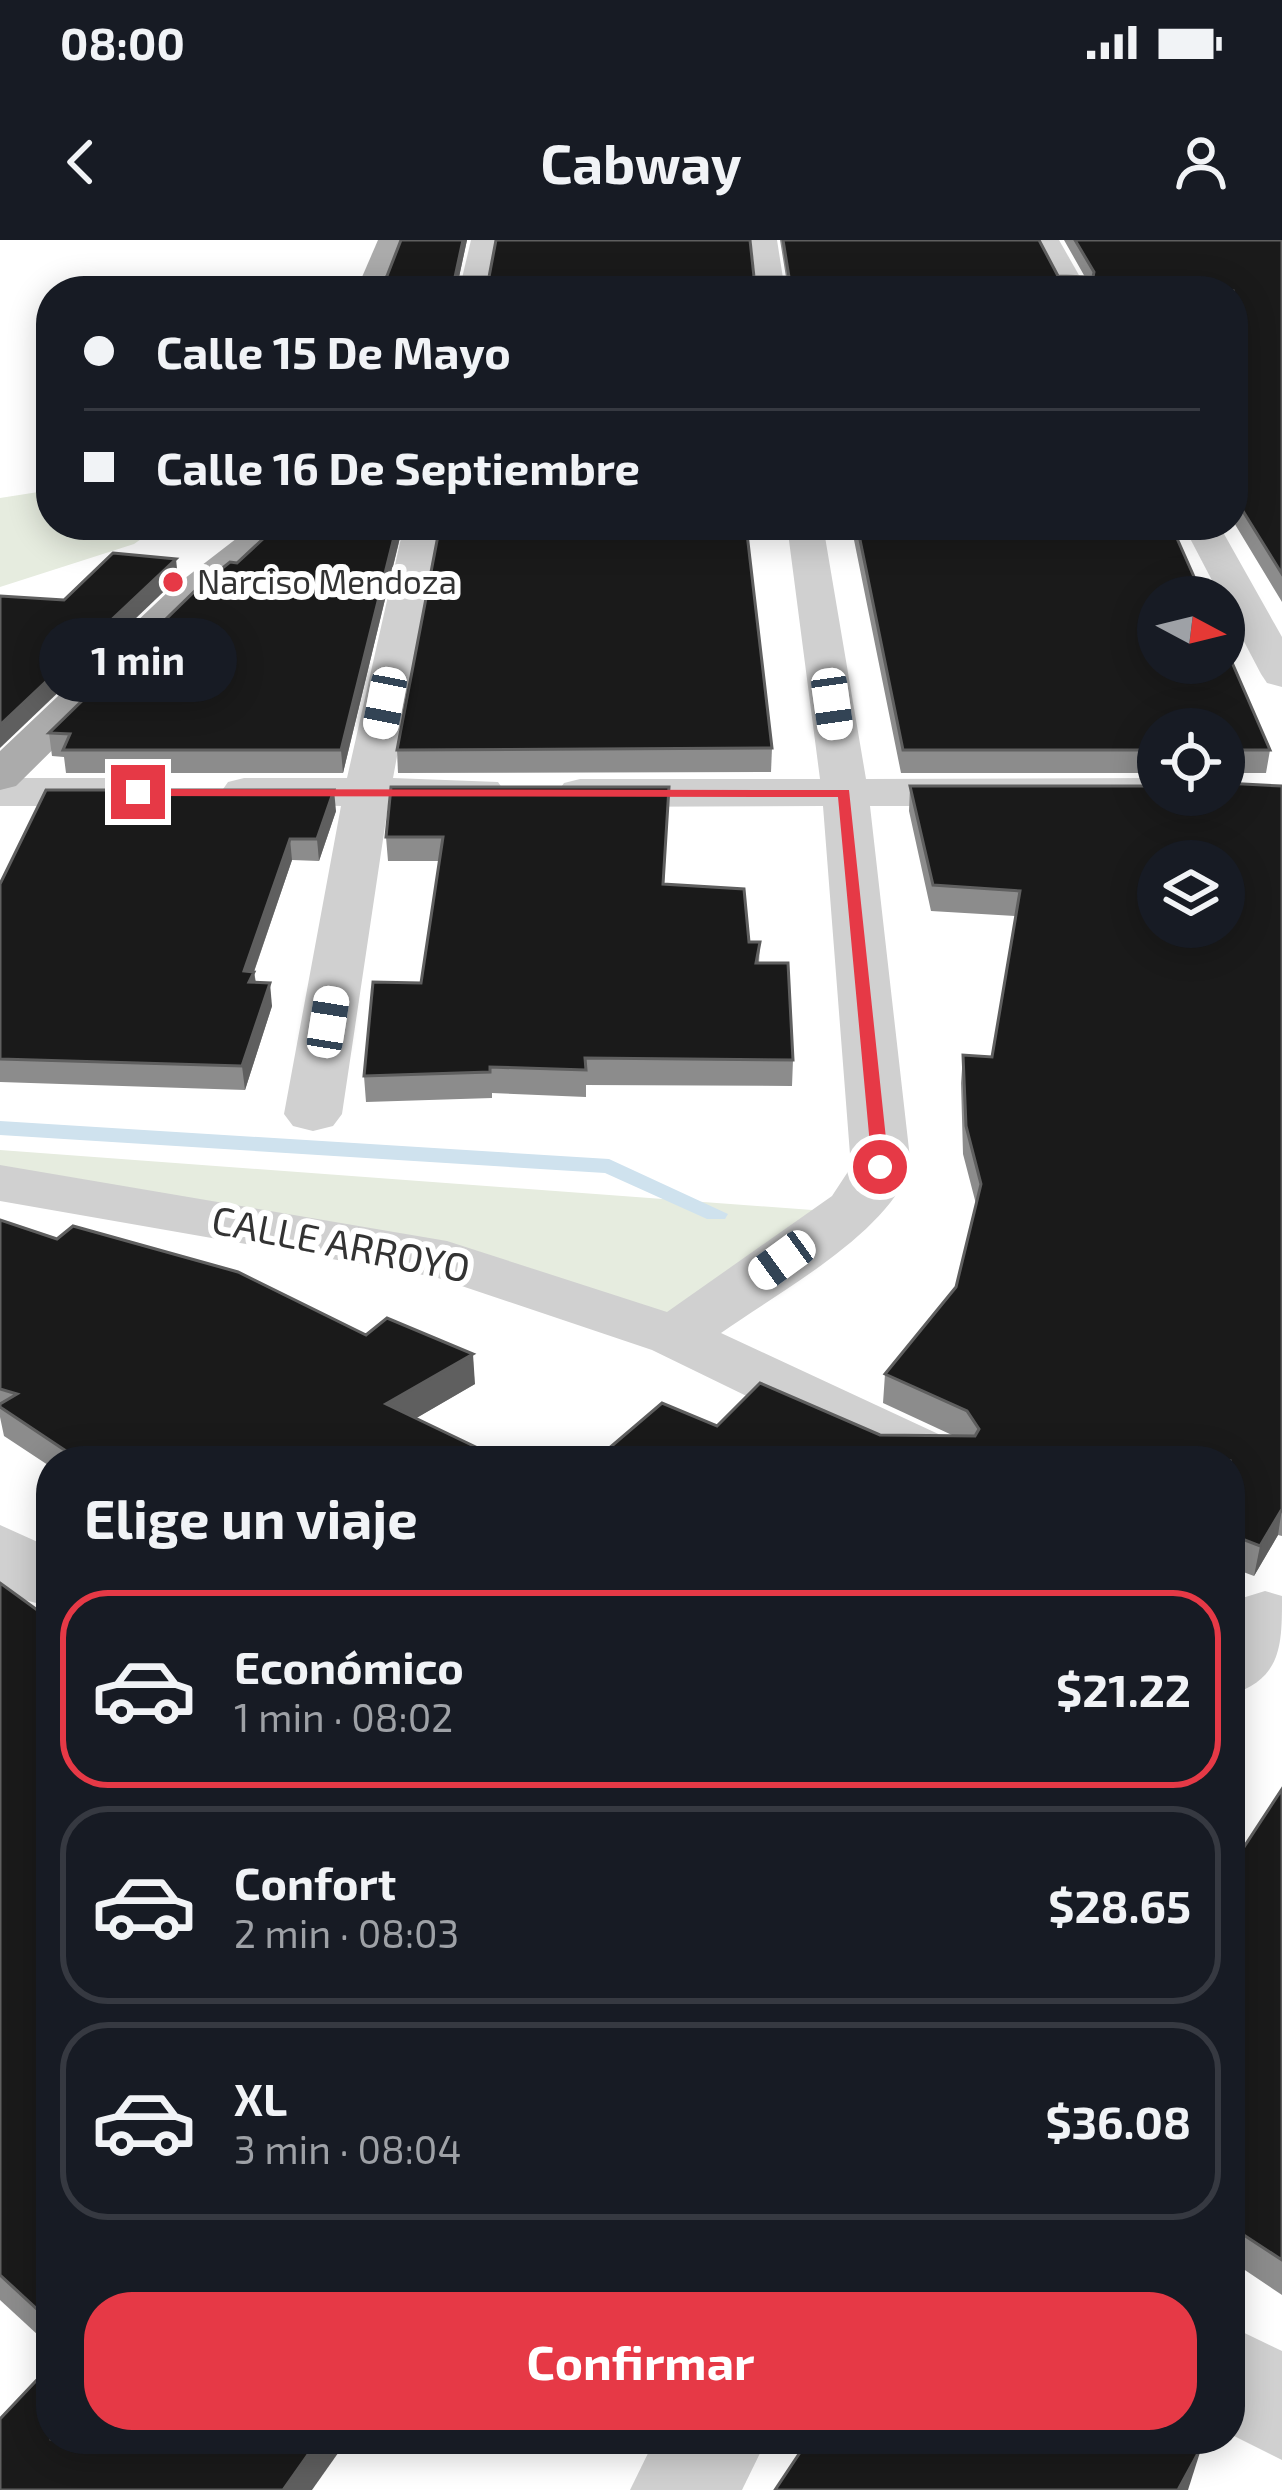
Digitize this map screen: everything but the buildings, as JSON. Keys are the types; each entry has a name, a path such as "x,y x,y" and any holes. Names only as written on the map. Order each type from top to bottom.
{"main road":[{"path":"376,276 391,240"},
{"path":"0,776 184,597 258,540"}],"street":[{"path":"476,276 484,240"},
{"path":"764,240 769,276"},
{"path":"1046,240 1066,276"},
{"path":"313,1114 367,792 419,540"},
{"path":"675,1336 853,1209 872,1191 880,1167 844,793 808,540"},
{"path":"1209,540 1282,674"},
{"path":"0,792 1137,792"},
{"name":"CALLE ARROYO","path":"0,1183 447,1260 675,1336 906,1446"},
{"path":"0,1549 36,1572"},
{"path":"1245,2385 1282,2411"},
{"path":"683,2490 706,2454"}],"shaded area":[{"path":"36,492 36,540 140,540 0,587 0,498"},
{"path":"0,1150 866,1214 699,1332 0,1174"}],"waterway":[{"path":"0,1128 609,1166 716,1214"}],"place":[{"name":"Narciso Mendoza","path":"173,582"}],"route":[{"path":"138,792 844,793 880,1167"}]}
